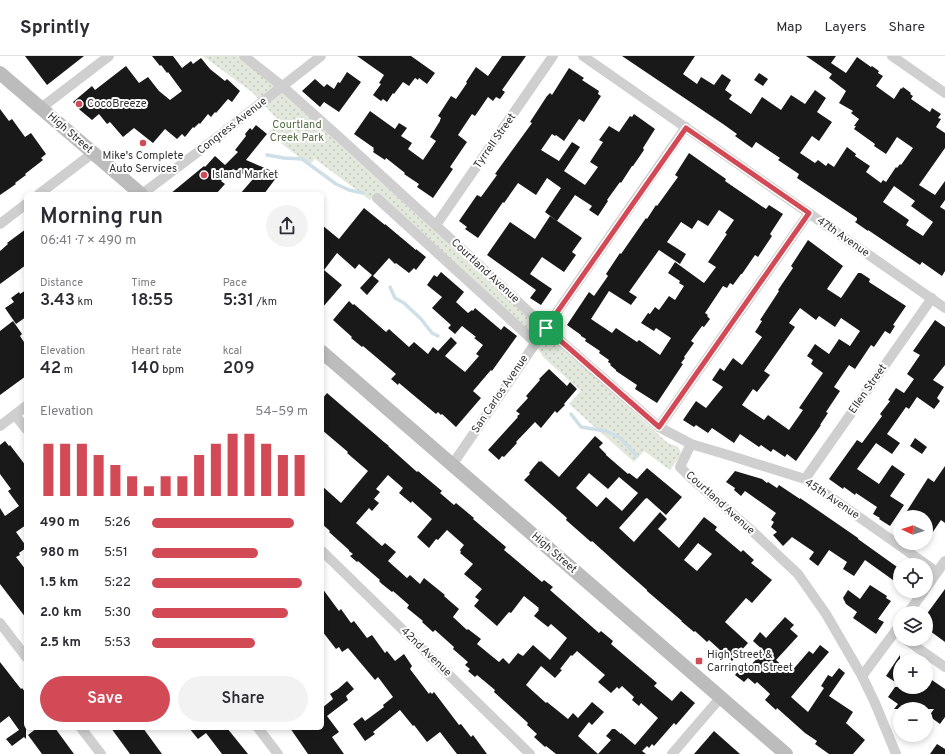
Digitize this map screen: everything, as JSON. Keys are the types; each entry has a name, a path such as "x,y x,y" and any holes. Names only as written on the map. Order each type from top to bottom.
{"main road":[{"name":"High Street","path":"0,73 140,192"},
{"name":"High Street","path":"324,354 786,754"}],"street":[{"path":"41,108 108,56"},
{"name":"Courtland Avenue","path":"244,56 282,86 338,136 546,328 659,427 691,444 680,467 798,574 826,614 862,676 896,754"},
{"name":"Congress Avenue","path":"145,192 321,56"},
{"name":"Tyrrell Street","path":"436,225 553,56"},
{"name":"47th Avenue","path":"583,56 945,308"},
{"path":"892,56 945,93"},
{"name":"San Carlos Avenue","path":"452,465 686,128"},
{"path":"42,192 92,153"},
{"name":"Courtland Avenue","path":"377,198 536,343"},
{"path":"0,224 24,206"},
{"path":"659,427 809,213"},
{"name":"Ellen Street","path":"805,479 932,298"},
{"path":"0,426 24,408"},
{"path":"15,415 24,426"},
{"name":"45th Avenue","path":"691,444 728,454 805,479 937,572"},
{"name":"42nd Avenue","path":"324,553 530,754"},
{"path":"933,578 945,561"},
{"path":"0,623 24,654"},
{"path":"862,676 893,637"},
{"path":"915,646 945,667"},
{"path":"672,754 721,697"},
{"path":"83,730 101,754"},
{"path":"260,730 278,754"}],"green space":[{"name":"Courtland Creek Park","path":"203,56 238,56 262,74 664,440 679,447 681,455 670,470 644,451 634,462 569,404 581,391 543,357 529,331 376,194 370,200 315,159 309,165 268,133 279,121 252,92"}],"building":[{"path":"25,56 84,56 47,85"},
{"path":"152,56 173,56 182,68 191,61 193,64 201,58 210,69 225,81 227,79 240,91 232,102 228,99 216,113 215,112 211,117 208,114 200,124 199,123 194,128 193,127 185,137 182,134 177,139 165,129 153,143 134,128 123,137 110,122 107,124 99,114 92,120 73,102 92,86 95,90 126,66 139,83 148,77 159,91 170,100 182,91 168,72 167,73 161,65 160,66"},
{"path":"357,56 411,56 435,73 427,84 419,78 418,80 415,78 409,86 403,82 387,102 383,99 381,101 373,95 381,84 379,83 384,75"},
{"path":"502,56 526,56 502,90 505,92 500,99 496,97 493,101 488,97 475,116 472,114 458,135 467,142 450,167 453,169 433,198 417,187 419,184 404,174 405,173 386,158 385,160 373,152 374,148 354,134 370,111 395,129 399,123 407,128 401,136 412,143 408,149 423,160 436,141 430,137 440,121 441,118 438,116 451,96 456,99 476,67 488,76"},
{"path":"622,56 695,56 683,74 697,84 701,77 714,85 722,74 731,80 725,90 732,95 729,99 751,114 762,97 781,110 791,95 805,104 815,90 826,98 817,112 832,122 819,141 812,136 800,153 815,163 818,160 826,166 828,163 834,167 847,147 856,154 855,156 870,166 866,172 881,183 883,180 886,182 896,167 897,168 900,164 901,165 913,148 897,137 886,154 854,129 856,126 854,126 859,119 851,113 853,111 839,103 846,91 829,78 832,74 806,56 836,56 831,63 846,73 857,57 879,71 878,73 883,76 876,86 894,99 903,87 913,96 911,99 930,112 932,108 941,114 938,118 941,119 936,127 945,133 945,148 919,185 935,195 945,181 945,200 940,207 945,210 945,271 942,276 922,262 920,265 855,222 857,218 797,178 799,174 778,160 780,158 756,142 752,148 735,136 737,134","holes":["894,186 915,201 911,206 933,222 923,236 906,225 909,220 883,202"]},
{"path":"569,68 584,78 582,80 599,91 598,94 601,96 584,122 579,119 564,141 552,134 541,150 559,161 572,142 580,147 564,171 585,185 598,167 590,162 603,142 599,140 609,126 619,132 630,116 632,117 634,114 655,129 643,148 644,150 607,200 608,201 598,216 589,210 592,206 575,195 557,221 545,212 561,188 547,178 536,195 518,183 478,238 465,229 467,227 459,221 477,195 481,197 497,175 495,174 532,123 530,122 547,96 550,93 552,95"},
{"path":"347,72 361,82 339,112 324,102 320,107 302,91 315,79 324,87 327,84 334,89"},
{"path":"759,73 768,79 763,86 754,80"},
{"path":"0,109 9,121 12,119 25,137 31,133 46,154 41,158 43,160 25,174 26,175 15,183 16,184 0,195"},
{"path":"256,125 267,134 246,160 279,174 266,192 242,192 253,179 233,169 221,181 225,184 218,192 172,192 204,166 205,167 215,156 225,165 238,152 235,150 246,136 245,134 250,128 252,130"},
{"path":"689,153 726,179 725,181 766,209 769,205 783,214 770,234 772,236 758,257 755,255 733,285 730,283 727,288 723,286 705,313 710,319 704,327 702,326 691,341 694,343 684,357 685,358 681,363 683,364 657,403 635,389 637,385 616,371 608,362 609,360 599,353 600,351 585,341 586,339 567,325 589,292 594,296 608,276 606,274 620,253 621,254 646,218 647,219 678,177 675,175","holes":["719,210 734,220 725,233 727,234 708,262 716,267 704,283 675,262 668,273 680,281 679,283 684,286 675,300 669,296 659,310 655,307 650,314 648,313 641,323 654,331 656,328 671,338 660,355 639,340 637,342 616,328 612,333 591,319 609,291 631,305 637,297 629,292 659,250 680,264 686,254 667,242 681,222 692,229 698,220 708,226"]},
{"path":"364,208 426,257 416,270 414,268 409,273 389,258 373,276 379,281 367,295 360,288 372,275 359,264 355,269 337,253 324,270 324,227 339,239"},
{"path":"550,216 582,238 572,252 576,255 564,272 542,257 530,274 552,289 541,305 530,298 536,290 487,255 510,222 535,239"},
{"path":"24,230 24,266 0,284 0,251 8,244 7,243"},
{"path":"808,240 843,266 827,289 841,298 858,273 861,273 870,279 869,282 906,306 893,325 895,326 890,334 885,331 874,347 871,345 855,369 849,365 834,387 840,391 826,412 828,413 796,461 787,454 785,457 773,449 771,452 761,445 759,447 740,434 734,443 712,428 708,433 696,425 694,427 683,420 696,401 706,408 723,387 712,380 720,368 724,371 733,358 742,365 762,337 755,332 762,321 760,320 793,268 791,266","holes":["800,308 816,320 819,316 835,327 841,318 860,331 850,346 839,339 829,354 815,344 807,356 813,360 811,364 823,373 799,408 803,410 789,430 768,415 764,420 742,405 753,389 757,392 770,375 764,371 795,327 789,323"]},
{"path":"324,270 342,285 324,306"},
{"path":"441,272 464,292 456,302 468,313 472,310 473,311 475,308 501,330 504,326 517,336 492,371 491,370 473,391 481,398 456,427 442,414 441,415 438,412 436,414 399,383 398,385 391,379 396,374 363,346 362,347 351,338 352,337 333,320 349,301 386,332 389,329 409,347 414,342 428,354 433,347 438,351 451,337 457,343 445,356 465,372 479,356 476,354 483,345 474,338 476,337 462,326 455,334 448,328 451,325 432,308 442,297 427,285 434,275 437,277"},
{"path":"24,291 24,318 16,324 5,308 14,302 11,298 19,292 20,294"},
{"path":"935,320 945,327 945,365 933,380 944,387 937,398 940,401 934,409 917,397 909,409 906,407 887,434 900,443 892,454 876,443 857,469 879,484 892,465 905,474 890,496 904,505 901,510 893,510 893,522 890,526 873,514 877,507 856,493 855,495 844,487 843,489 829,479 857,440 862,443 882,416 880,414 890,401 888,400 896,388 904,393 914,379 907,374 920,355 913,351"},
{"path":"13,321 22,334 20,336 24,342 24,377 0,395 0,331"},
{"path":"549,369 567,386 570,382 577,389 564,404 565,405 557,413 555,411 541,428 535,422 504,457 502,456 499,460 488,450 518,417 517,416 520,414 516,411 528,398 526,396 540,380 539,379"},
{"path":"327,393 417,472 418,471 442,491 440,493 454,505 456,503 474,518 473,519 506,547 504,550 542,582 544,580 553,587 550,590 599,633 601,631 613,641 611,644 657,683 654,686 672,701 681,691 695,703 676,725 674,723 654,746 652,744 649,748 647,746 642,751 646,754 598,754 556,754 546,746 545,747 534,737 537,734 527,725 528,723 494,692 495,690 477,675 475,677 468,671 470,669 465,665 468,662 453,649 454,647 435,630 433,632 422,622 423,621 407,608 409,605 393,591 392,592 382,584 379,581 380,580 358,561 357,562 350,556 353,554 324,526 324,488 341,503 368,471 347,453 348,452 324,432 324,397","holes":["388,475 403,488 399,493 411,503 412,501 432,519 417,537 429,548 436,539 438,540 447,530 464,545 460,550 460,553 473,564 464,574 482,589 475,597 479,600 474,606 497,626 509,612 511,613 524,596 539,608 534,616 548,627 551,624 567,638 550,660 533,645 523,656 518,653 509,664 503,658 499,662 477,644 481,639 468,629 467,630 453,617 459,609 444,596 445,595 424,578 420,584 410,575 407,578 388,561 396,552 385,543 382,546 356,523 369,508 372,511 379,503 374,499 380,492 376,489","577,651 605,675 598,682 611,693 617,687 619,689 622,686 634,697 632,700 639,706 641,703 658,718 635,745 621,733 615,729 612,729 606,736 611,740 598,754 578,736 589,722 592,725 604,712 592,702 578,718 573,713 568,719 547,702 546,703 526,685 541,666 555,678 571,655 572,656"]},
{"path":"595,436 603,443 599,447 628,474 629,473 637,479 647,468 682,497 666,515 647,498 645,499 619,528 634,542 660,512 667,519 658,529 679,548 704,517 717,527 715,530 741,552 743,550 754,560 751,563 772,580 752,603 746,598 725,622 748,643 732,661 709,640 707,642 681,621 592,541 591,542 566,520 567,518 524,480 539,461 541,461 559,477","holes":["589,473 608,489 619,477 638,493 622,511 606,497 597,507 576,488","698,543 712,554 697,571 684,560"]},
{"path":"915,438 927,447 922,454 910,446"},
{"path":"5,441 9,446 10,445 24,463 24,526 16,532 24,543 24,549 19,553 20,555 16,557 24,567 24,615 0,584 0,508 5,516 19,506 8,491 11,489 0,474 0,445"},
{"path":"945,466 945,523 941,520 933,532 933,510 908,510 928,478 934,482"},
{"path":"735,471 762,479 777,488 779,485 858,538 893,564 893,580 865,560 854,576 843,569 847,562 829,550 818,566 809,559 814,552 792,537 783,546 773,535 777,532 771,527 774,522 771,520 776,513 745,491 741,496 734,490 735,488 726,482"},
{"path":"870,585 887,596 886,598 891,601 878,619 884,622 876,634 853,618 857,612 846,604 843,598 848,590 860,599"},
{"path":"945,589 945,642 933,633 933,606"},
{"path":"324,591 339,611 341,609 351,623 354,621 367,638 372,635 385,653 387,651 395,661 404,654 412,666 410,669 429,694 430,692 432,694 434,692 459,725 461,724 471,737 473,735 487,754 457,754 440,732 427,742 400,710 373,732 375,734 365,741 353,724 362,717 365,721 384,707 383,705 393,697 378,677 375,680 348,648 342,652 339,647 336,649 324,634"},
{"path":"785,617 794,625 790,629 798,636 776,660 790,673 809,651 813,654 820,645 829,652 791,697 808,712 824,688 821,686 828,675 832,677 839,668 845,673 829,696 853,712 846,723 865,740 853,754 829,754 815,744 817,741 765,700 770,694 757,682 755,684 748,678 744,682 735,675 745,663 749,667 764,651 753,641 760,632 766,638"},
{"path":"0,662 21,689 22,688 24,690 24,730 26,730 26,739 24,737 12,746 6,739 19,730 9,716 0,723"},
{"path":"893,666 893,680 886,676"},
{"path":"347,681 354,689 346,696 348,700 327,716 339,732 332,737 344,754 308,754 291,730 324,730 324,706 333,699 330,694"},
{"path":"933,681 945,689 945,717 940,724 933,719 933,702 895,702 888,697 893,690 893,694 933,694"},
{"path":"34,730 56,730 74,754 42,754 28,735"},
{"path":"112,730 144,730 162,754 130,754"},
{"path":"191,730 229,730 248,754 222,754 206,733 198,739"},
{"path":"714,731 740,754 694,754"},
{"path":"937,744 945,749 945,754 930,754"}],"waterway":[{"path":"267,155 302,159 336,184 349,190 363,193"},
{"path":"390,287 395,298 404,303 421,319 432,333 438,336"},
{"path":"571,414 581,427 605,431 619,437 637,456"}],"place":[{"name":"CocoBreeze","path":"79,104"},
{"name":"Mike's Complete Auto Services","path":"143,143"},
{"name":"Island Market","path":"204,175"},
{"name":"High Street & Carrington Street","path":"699,661"}],"route":[{"path":"686,128 809,213 659,427 546,328 686,128"}]}
